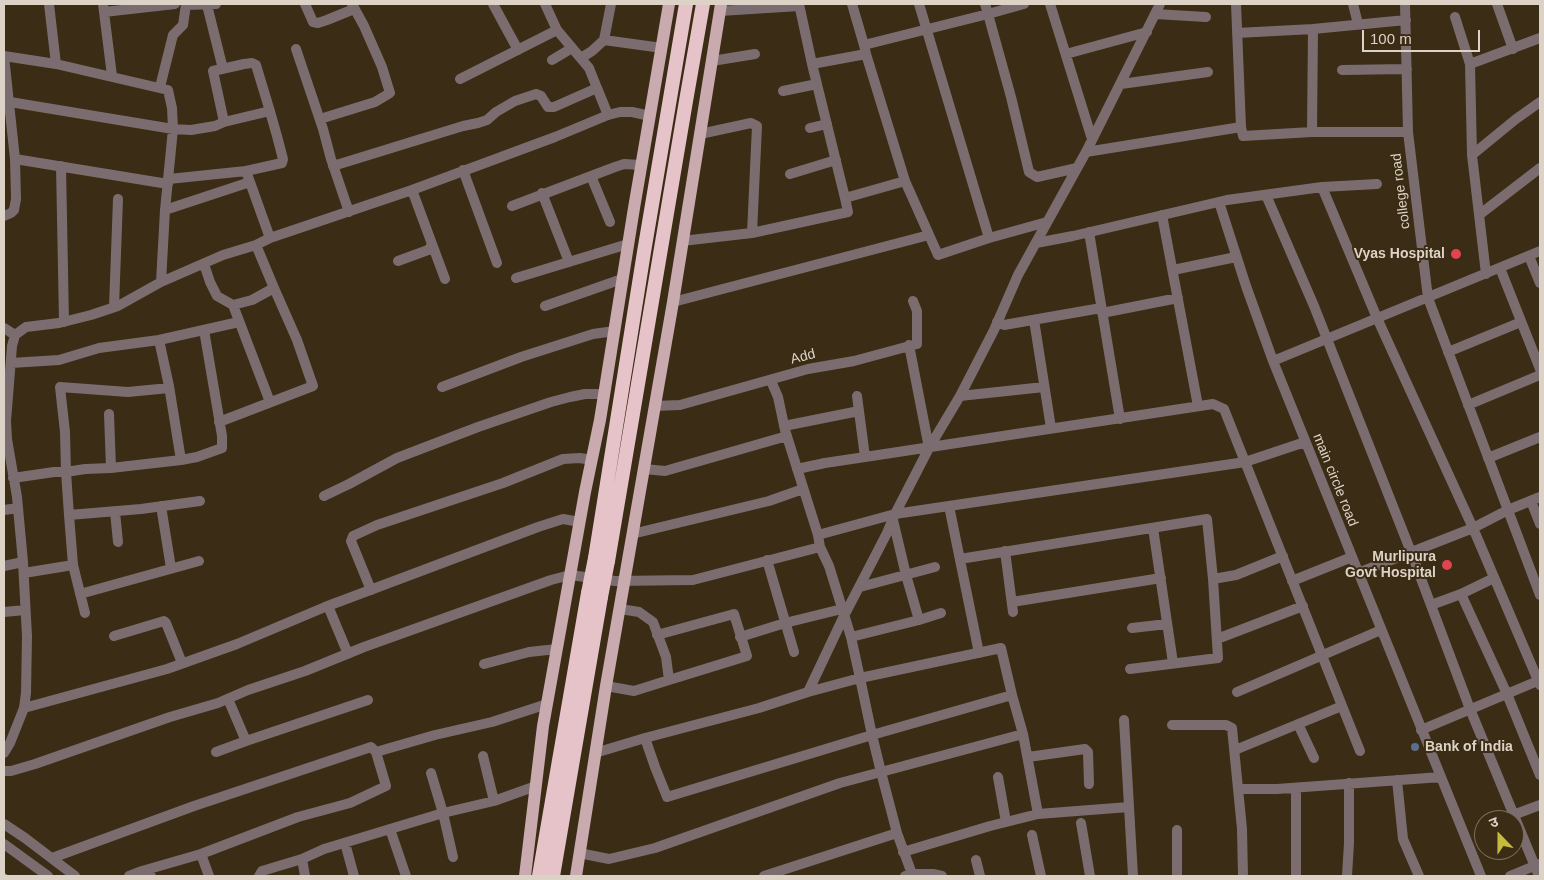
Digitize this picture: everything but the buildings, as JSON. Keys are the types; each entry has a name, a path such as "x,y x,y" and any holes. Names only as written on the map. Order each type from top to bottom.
{"highway":[{"path":"601,560 644,252 686,4"},
{"path":"539,876 601,560 703,4"},
{"path":"553,876 594,595"}],"main road":[{"path":"525,876 547,704 604,394 669,4"},
{"path":"576,876 720,7"}],"street":[{"path":"49,4 56,64"},
{"path":"160,87 173,35 183,25 182,4"},
{"path":"112,76 103,8 211,4 223,69"},
{"path":"305,4 313,22 318,23 353,6 382,67 390,93 375,102 320,119"},
{"path":"493,4 518,50"},
{"path":"545,4 557,30 589,68 608,115"},
{"path":"580,58 592,51 604,40 611,4"},
{"path":"852,4 906,181 938,255 1047,222"},
{"path":"919,4 989,238"},
{"path":"812,64 865,50 987,9 1024,4"},
{"path":"1050,4 1092,139"},
{"path":"808,692 843,613 860,587 929,448 960,396 1018,275 1086,152 1160,4"},
{"path":"1236,4 1241,127 1243,136 1312,132 1408,132"},
{"path":"1353,4 1358,24"},
{"name":"college road","path":"1405,4 1408,132 1428,298 1540,595"},
{"path":"1497,4 1513,49"},
{"path":"682,242 752,233 848,212 799,5 720,7"},
{"path":"987,9 1029,172 1038,177 1077,168"},
{"path":"1155,14 1206,17"},
{"path":"1455,17 1470,64 1472,155 1486,274"},
{"path":"1237,33 1313,29 1406,20"},
{"path":"1312,132 1313,29"},
{"path":"460,79 557,30"},
{"path":"1066,54 1147,32"},
{"path":"1470,64 1540,38"},
{"path":"604,40 662,48"},
{"path":"552,60 572,48"},
{"path":"296,49 349,212"},
{"path":"712,61 755,54"},
{"path":"4,216 14,210 16,199 15,158 4,56 56,64 168,90 172,108 173,129 165,210 162,282"},
{"path":"15,158 168,182 246,171 282,163 283,159 256,65 252,63 244,64 214,71 224,122"},
{"path":"1342,70 1407,68"},
{"path":"1121,84 1208,72"},
{"path":"783,91 817,84"},
{"path":"333,166 488,120 496,112 515,101 536,94 541,96 548,107 554,107 596,88"},
{"path":"10,102 173,129 191,130 215,126 270,111"},
{"path":"1472,155 1540,102"},
{"path":"4,753 24,708 26,693 27,636 24,573 18,508 6,421 14,335 26,327 64,322 114,307 162,282 223,255 412,190 555,137 608,115 632,112 650,116"},
{"path":"700,134 751,123 758,126 752,233"},
{"path":"810,128 827,124"},
{"path":"1086,152 1241,127"},
{"path":"790,174 836,160"},
{"path":"512,206 624,164 641,165"},
{"path":"62,166 64,322"},
{"path":"1478,215 1540,168"},
{"path":"463,170 496,262"},
{"path":"246,171 270,238"},
{"path":"591,176 610,222"},
{"path":"845,198 906,181"},
{"path":"165,210 250,182"},
{"path":"1036,243 1219,202 1322,187 1376,184"},
{"path":"1322,187 1377,318 1473,528 1540,682 1422,730"},
{"path":"412,190 445,279"},
{"path":"542,194 569,262"},
{"path":"1266,195 1314,306 1411,552 1470,710 1512,810"},
{"path":"114,307 118,199"},
{"name":"main circle road","path":"1219,202 1236,257 1273,361 1481,876"},
{"path":"1162,215 1198,406"},
{"path":"1089,232 1120,419"},
{"path":"672,302 929,236"},
{"path":"516,278 628,244"},
{"path":"219,422 313,386 297,340 256,245"},
{"path":"398,261 428,250 432,245"},
{"path":"1273,361 1540,252"},
{"path":"1529,256 1540,283"},
{"path":"1173,270 1236,257"},
{"path":"204,264 217,296 233,305 270,402"},
{"path":"1500,268 1540,369"},
{"path":"545,306 622,279"},
{"path":"233,305 252,300 274,288"},
{"path":"997,322 1004,325 1178,298"},
{"path":"913,301 917,311 918,337 917,344 909,346 929,448"},
{"path":"1034,320 1051,428"},
{"path":"11,363 59,360 99,348 159,340 239,322"},
{"path":"1448,352 1522,322"},
{"path":"4,328 14,335"},
{"path":"13,478 54,472 181,460 198,457 222,448 204,330"},
{"path":"442,387 521,357 593,334 614,331"},
{"path":"159,340 181,460"},
{"name":"Add","path":"654,406 680,406 808,369 909,346"},
{"path":"1468,405 1540,375"},
{"path":"771,380 778,397 785,431 818,535 820,547 829,566 851,637 872,735 908,875 933,874 942,876"},
{"path":"85,613 73,565 65,432 60,387 128,392 169,388"},
{"path":"960,396 1044,387"},
{"path":"324,496 397,458 478,427 550,402 585,394 604,394"},
{"path":"857,396 865,457"},
{"path":"797,469 825,463 1198,406 1213,404 1224,409 1360,751"},
{"path":"644,469 665,471 785,431 859,411"},
{"path":"109,414 111,468"},
{"path":"1488,458 1540,437"},
{"path":"818,535 949,506 1245,462 1305,442"},
{"path":"371,590 351,541 353,536 377,525 503,483 563,459 580,458 592,460"},
{"path":"632,534 769,501 804,489"},
{"path":"1358,573 1473,528 1508,510 1536,499 1540,524"},
{"path":"69,515 115,512 200,501"},
{"path":"161,506 171,568"},
{"path":"949,506 979,654"},
{"path":"4,510 18,508"},
{"path":"115,512 118,542"},
{"path":"894,517 906,575 920,620"},
{"path":"24,708 168,669 238,644 328,606 554,522 563,519 580,522"},
{"path":"960,559 1207,519 1218,658 1130,669"},
{"path":"1153,528 1173,663"},
{"path":"4,771 11,771 34,764 228,699 248,690 305,672 348,654 551,580 570,575 624,581 693,580 820,547"},
{"path":"1005,551 1012,607 1161,578"},
{"path":"1213,578 1236,575 1283,556"},
{"path":"1292,580 1352,557"},
{"path":"767,560 794,652"},
{"path":"80,594 199,561"},
{"path":"4,566 23,562"},
{"path":"24,573 73,565"},
{"path":"860,587 935,567"},
{"path":"1431,605 1461,594 1494,578"},
{"path":"1461,594 1507,694 1540,775"},
{"path":"328,606 348,654"},
{"path":"1217,639 1302,606"},
{"path":"620,609 639,612 653,622 666,658 669,680"},
{"path":"4,612 25,610"},
{"path":"740,638 785,623 843,613"},
{"path":"851,637 941,613"},
{"path":"606,686 634,690 747,656 734,614 658,635"},
{"path":"114,636 164,621 182,664"},
{"path":"1132,628 1168,624"},
{"path":"1237,692 1381,630"},
{"path":"595,753 760,708 808,692 860,678 1001,648 1012,695 1024,734 1038,814"},
{"path":"484,664 529,652 557,649"},
{"path":"645,738 667,797 1012,695"},
{"path":"228,699 246,741"},
{"path":"216,752 368,700"},
{"path":"376,752 435,735 492,722 547,704"},
{"path":"1235,750 1342,706"},
{"path":"1124,720 1133,876"},
{"path":"1172,725 1226,724 1232,728 1242,829 1243,876"},
{"path":"1298,724 1314,758"},
{"path":"579,853 609,859 655,848 840,783 1024,734"},
{"path":"52,858 194,806 371,747 376,752 386,786 350,803 298,818 146,874 129,876"},
{"path":"1028,757 1086,749 1088,752 1089,784"},
{"path":"482,756 494,801"},
{"path":"432,773 453,857"},
{"path":"998,777 1006,822"},
{"path":"1238,788 1296,788 1441,777"},
{"path":"1397,780 1403,839 1419,876"},
{"path":"1347,876 1349,783"},
{"path":"259,876 262,871 302,859 345,842 443,813 494,801 536,786"},
{"path":"1296,788 1296,876"},
{"path":"1524,811 1540,805"},
{"path":"903,852 1038,814 1129,808"},
{"path":"1081,823 1090,876"},
{"path":"4,824 75,876"},
{"path":"390,829 406,876"},
{"path":"1177,830 1177,876"},
{"path":"764,876 897,833"},
{"path":"1032,835 1041,876"},
{"path":"1510,876 1538,869 1524,838"},
{"path":"345,842 354,876"},
{"path":"4,844 48,876"},
{"path":"201,854 209,876"},
{"path":"302,859 305,876"},
{"path":"976,860 980,876"}],"place":[{"name":"Vyas Hospital","path":"1456,254"},
{"name":"Murlipura Govt Hospital","path":"1447,565"},
{"name":"Bank of India","path":"1415,747"}]}
